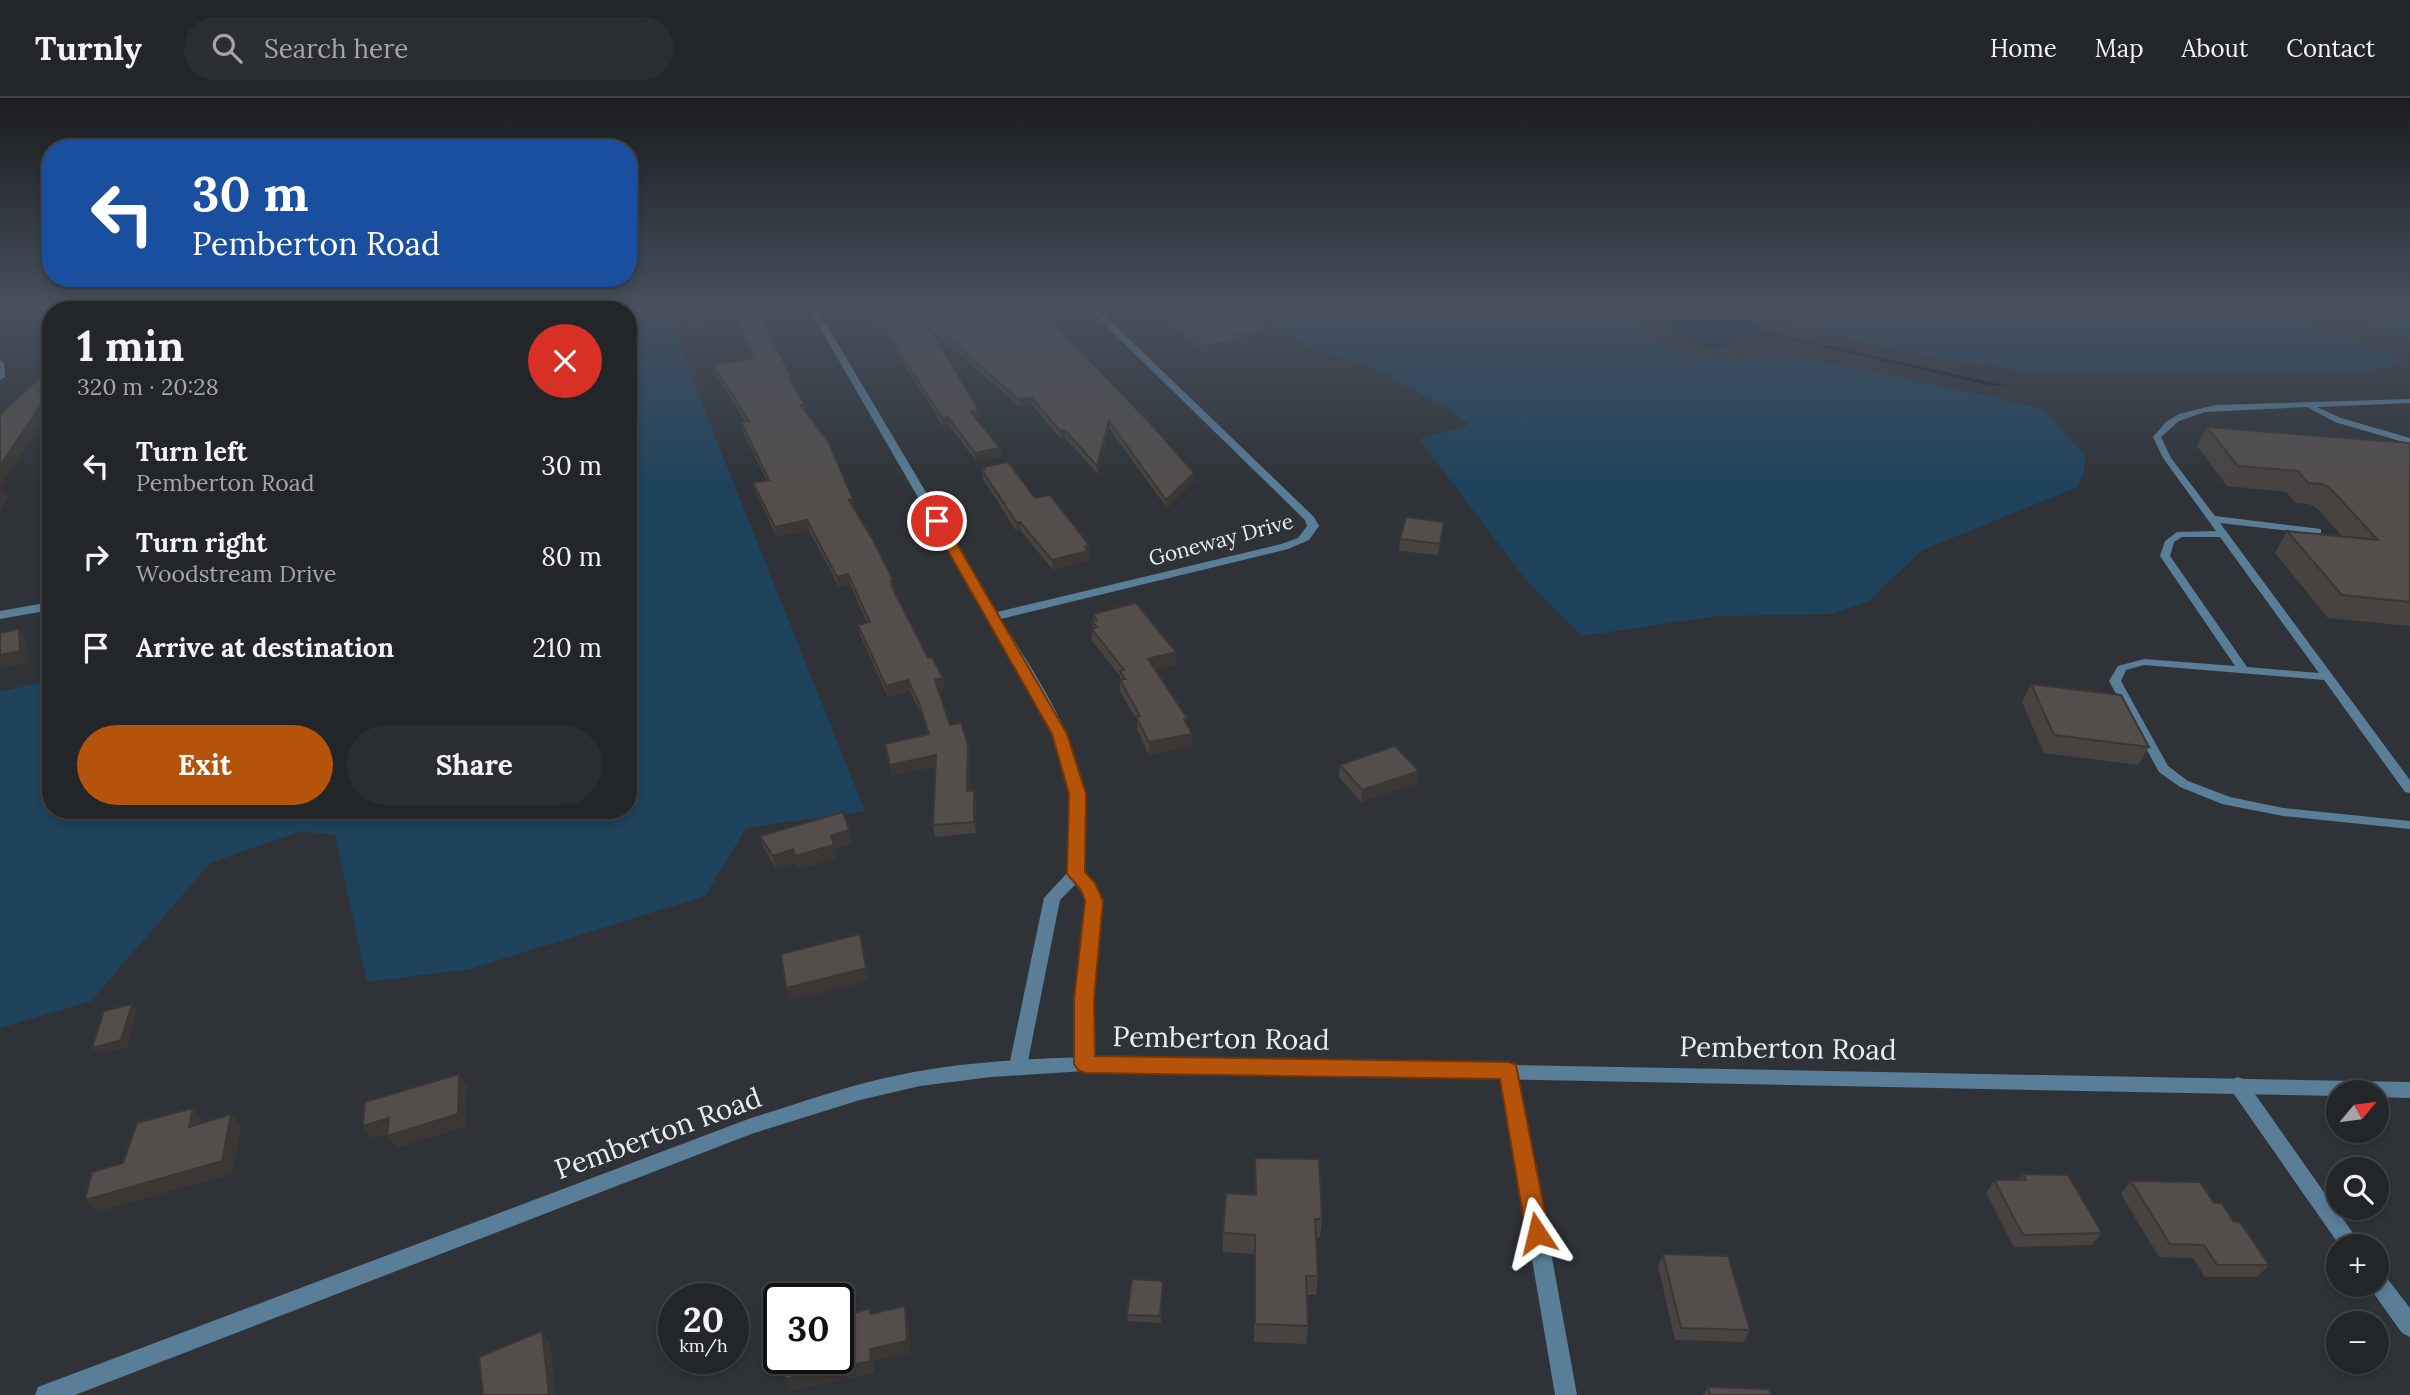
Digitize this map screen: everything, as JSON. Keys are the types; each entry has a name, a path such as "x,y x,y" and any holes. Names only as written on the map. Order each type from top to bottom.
{"street":[{"path":"847,368 1053,722 1071,766 1077,794 1076,874 1089,888 1094,901 1084,1000 1085,1064"},
{"name":"Goneway Drive","path":"993,617 1284,547 1300,542 1311,534 1313,526 1310,519 1154,368"},
{"path":"0,615 42,608"},
{"path":"1018,1066 1052,898 1076,874"},
{"name":"Pemberton Road","path":"46,1395 751,1126 900,1083 1018,1066 1085,1064 1509,1071 2238,1084 2410,1090"},
{"path":"1509,1071 1566,1395"},
{"path":"2238,1084 2344,1234"},
{"path":"2389,1297 2410,1326"}],"lane":[{"path":"2410,401 2215,408 2188,413 2168,422 2157,437 2167,458 2410,789"},
{"path":"2307,405 2338,420 2410,441"},
{"path":"2212,519 2318,531"},
{"path":"2223,534 2180,534 2170,541 2165,556 2242,668"},
{"path":"2328,677 2144,662 2122,668 2115,681 2163,769 2184,784 2227,801 2283,812 2410,825"}],"shaded area":[{"path":"637,368 688,368 865,811 746,828 705,896 470,969 367,982 335,835 301,831 210,863 91,1001 0,1028 0,692 42,682 42,819 637,819"},
{"path":"1371,368 1852,368 2044,410 2085,455 2084,471 2078,487 1922,550 1869,601 1831,614 1717,616 1582,636 1529,584 1419,439 1469,425 1456,414"},
{"path":"1912,368 1924,368 2011,387 1989,385"},
{"path":"2003,368 2386,368 2349,373 2034,372"}],"building":[{"path":"715,368 787,368 792,378 789,378 805,405 801,405 829,443 853,499 849,500 893,580 892,587 928,658 932,657 943,678 935,680 950,725 961,723 968,744 967,791 974,791 974,822 933,825 936,755 890,765 885,744 929,734 919,703 908,680 886,686 858,625 870,622 848,574 837,577 807,520 775,527 753,483 769,480 741,422 749,421"},
{"path":"910,368 953,368 979,410 971,412 1000,448 975,453 948,417 942,418"},
{"path":"982,368 1096,368 1194,473 1166,500 1109,421 1097,466 1065,430 1060,431 1031,397 1019,400"},
{"path":"42,376 42,403 0,466 0,415"},
{"path":"2207,427 2410,443 2410,602 2342,595 2287,531 2378,540 2329,487 2308,483 2298,471 2238,466"},
{"path":"1008,462 1035,498 1050,495 1089,545 1085,547 1088,551 1052,560 1020,522 1016,522 982,470 985,469 983,467"},
{"path":"1406,517 1444,522 1440,544 1400,539"},
{"path":"1136,603 1176,652 1148,659 1187,718 1184,719 1192,734 1149,742 1136,717 1140,716 1120,680 1125,679 1120,671 1124,670 1092,629 1097,627 1092,621 1097,620 1093,614"},
{"path":"19,629 20,651 0,655 0,633"},
{"path":"2031,684 2121,695 2149,747 2054,735"},
{"path":"1395,746 1419,771 1362,790 1340,765"},
{"path":"843,812 849,830 831,836 834,845 795,856 793,849 773,856 760,836"},
{"path":"860,934 866,968 786,988 781,954"},
{"path":"132,1004 121,1040 92,1048 104,1011"},
{"path":"459,1074 458,1114 387,1136 389,1118 363,1126 365,1102"},
{"path":"193,1108 189,1127 231,1114 222,1161 85,1200 92,1172 123,1163 137,1123"},
{"path":"1255,1158 1319,1159 1322,1219 1315,1219 1318,1276 1306,1276 1308,1326 1255,1324 1255,1235 1223,1233 1226,1193 1256,1195"},
{"path":"2023,1174 2068,1175 2102,1233 2023,1235 1994,1180 2026,1180"},
{"path":"2131,1181 2200,1182 2214,1203 2222,1203 2233,1221 2240,1222 2269,1265 2217,1265 2204,1245 2170,1244"},
{"path":"1663,1254 1728,1256 1750,1330 1681,1328"},
{"path":"1132,1279 1163,1281 1160,1316 1127,1315"},
{"path":"905,1306 907,1341 870,1349 871,1361 854,1365 854,1312 870,1309 870,1314"},
{"path":"542,1331 549,1395 483,1395 479,1357"},
{"path":"785,1374 809,1374 785,1379"},
{"path":"1708,1387 1769,1389 1771,1395 1710,1395"}],"route":[{"path":"937,521 1034,686 1060,734 1071,766 1077,794 1076,874 1089,888 1094,901 1084,1000 1085,1064 1509,1071 1537,1233"}]}
